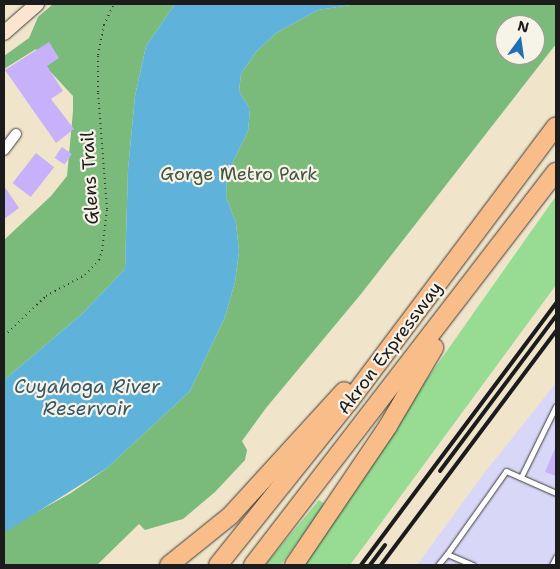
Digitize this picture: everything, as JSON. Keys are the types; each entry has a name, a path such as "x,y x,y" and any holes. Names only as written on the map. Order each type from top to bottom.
{"highway":[{"name":"Akron Expressway","path":"218,565 448,272 556,126"},
{"name":"Akron Expressway","path":"253,565 472,286 556,172"},
{"path":"169,565 230,516 448,272"},
{"path":"294,565 388,426 472,286"}],"street":[{"path":"4,33 37,4"},
{"path":"4,150 16,134"}],"lane":[{"path":"521,477 556,406"},
{"path":"438,565 506,471 556,493"},
{"path":"447,554 472,565"},
{"path":"552,565 556,557"}],"path":[{"name":"Glens Trail","path":"4,336 46,296 85,275 99,260 102,251 107,209 98,101 98,55 104,25 114,4"}],"shaded area":[{"path":"556,383 556,565 417,565 485,472"}],"green space":[{"path":"53,4 175,4 146,46 135,96 128,170 125,269 82,314 4,380 4,240 51,196 67,176 73,96 47,68 36,49 4,69 4,56 29,38 38,17"},
{"name":"Gorge Metro Park","path":"357,4 556,4 556,44 545,58 545,15 495,15 495,65 540,65 361,294 266,408 242,441 247,450 245,460 215,492 183,519 145,530 139,524 97,565 4,565 4,533 10,527 71,493 107,468 190,391 225,317 235,282 239,251 236,223 226,197 227,174 248,131 250,109 239,91 241,74 256,52 276,33 318,10"},
{"path":"556,196 556,285 350,565 296,565"},
{"path":"319,500 325,504 281,565 265,565"}],"water":[{"name":"Cuyahoga River Reservoir","path":"175,4 357,4 318,10 276,33 256,52 241,74 239,91 250,109 248,131 227,174 226,197 236,223 239,251 235,282 225,317 190,391 107,468 4,533 4,380 82,314 125,269 128,170 135,96 146,46"}],"building":[{"path":"49,42 59,58 47,66 63,91 51,99 74,129 56,143 5,70"},
{"path":"62,147 72,154 64,165 55,158"},
{"path":"36,153 54,167 31,197 13,183"},
{"path":"4,186 19,208 4,219"},
{"path":"556,446 556,476 545,472"}],"railway":[{"path":"361,565 556,303"},
{"path":"440,471 556,316"},
{"path":"381,565 556,331"},
{"path":"370,565 385,545"}]}
